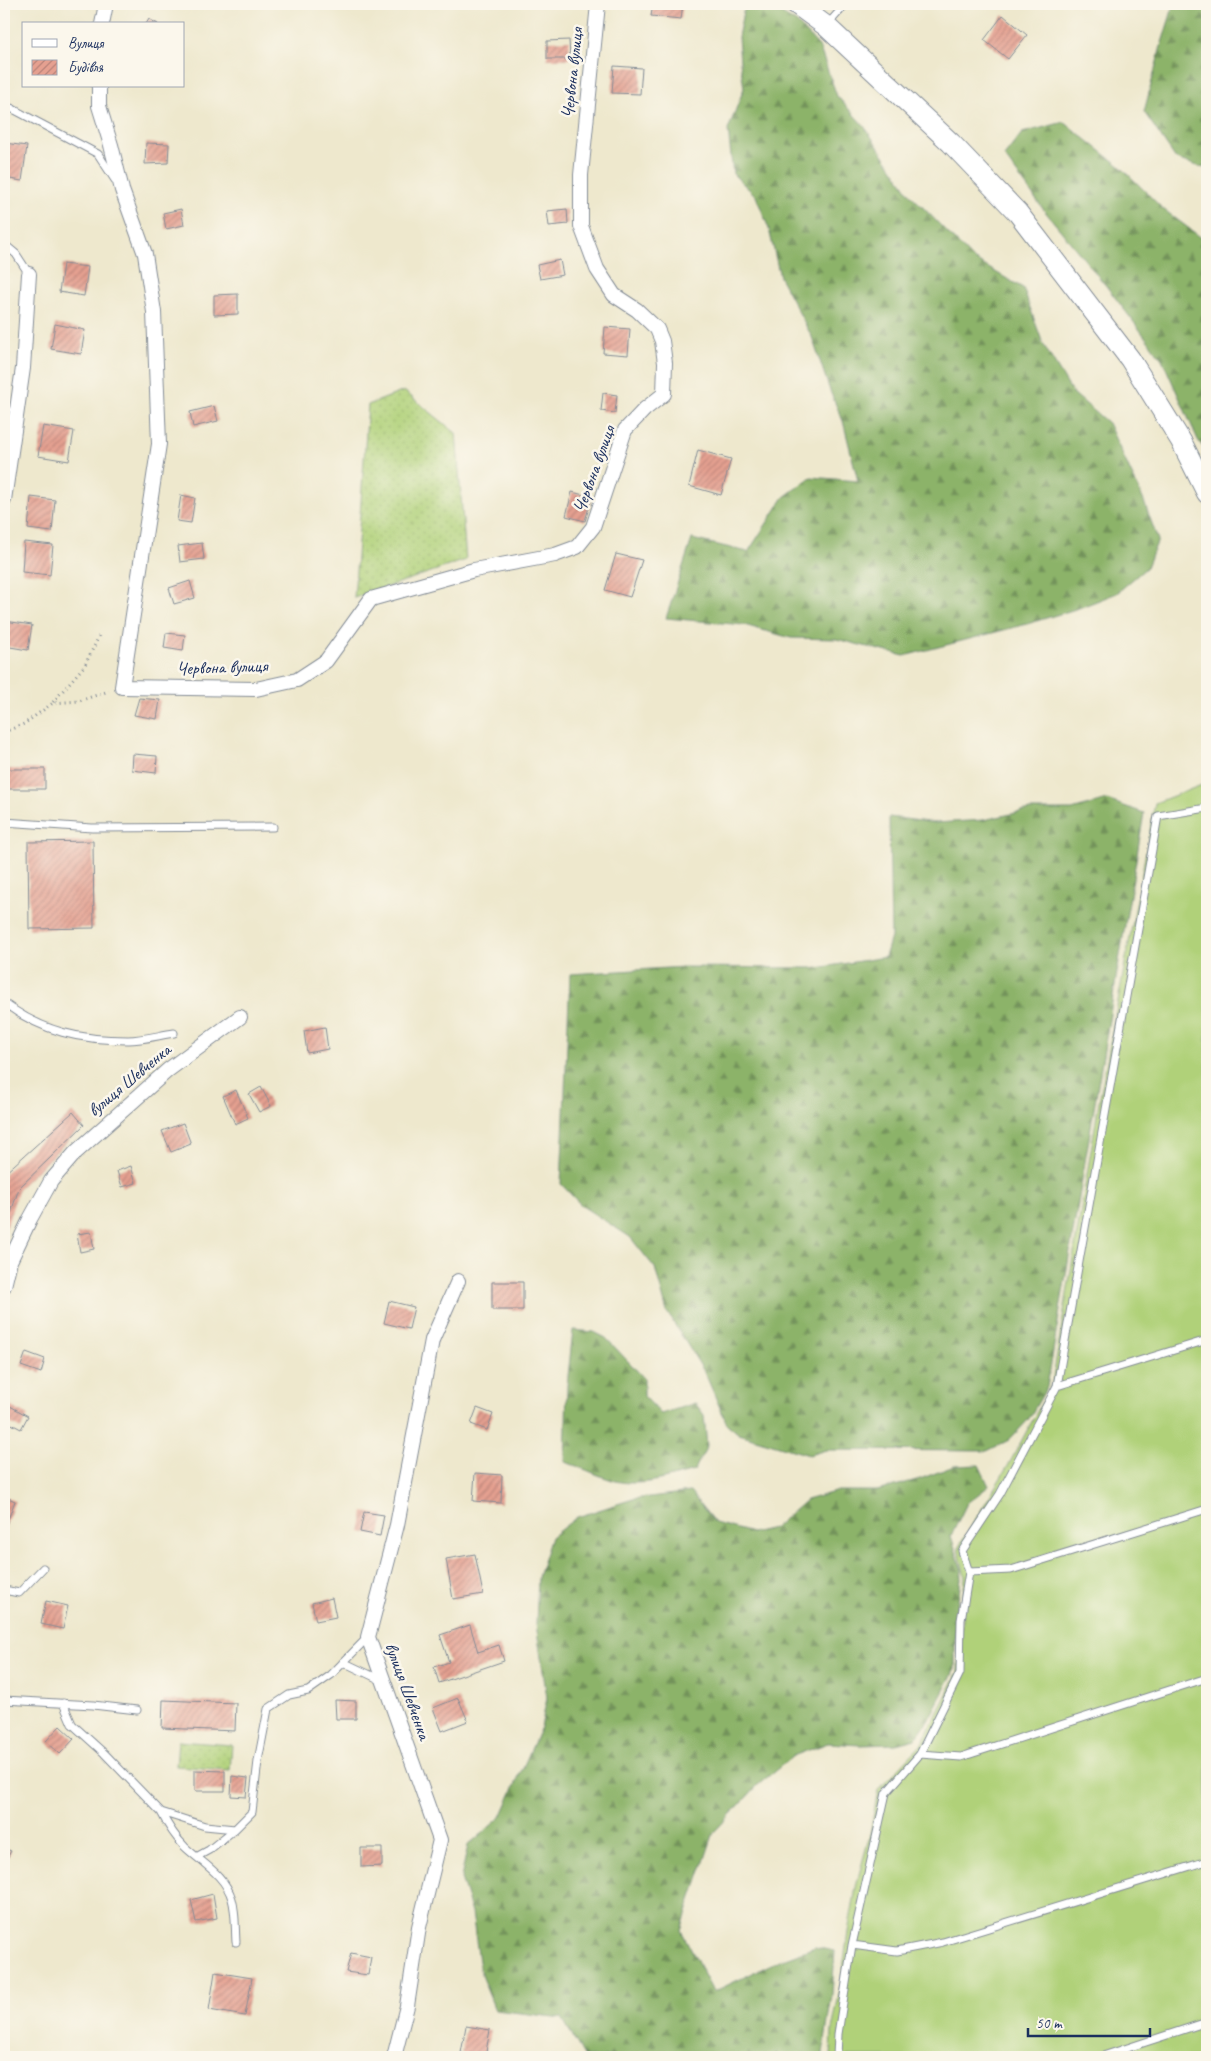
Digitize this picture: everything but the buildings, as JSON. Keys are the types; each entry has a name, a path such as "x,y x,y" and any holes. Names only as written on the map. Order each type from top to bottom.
{"street":[{"path":"102,22 106,4"},
{"name":"Червона вулиця","path":"122,687 256,689 297,680 326,661 371,599 474,570 555,555 577,547 593,527 625,430 645,408 664,394 665,363 662,341 657,329 637,310 614,294 597,269 581,226 581,175 598,4"},
{"path":"796,4 826,26 951,143 1018,213 1130,358 1181,441 1207,493"},
{"path":"99,88 99,106 122,190 145,254 154,312 160,444 122,687"},
{"path":"4,500 23,368 29,274"},
{"name":"вулиця Шевченка","path":"4,1286 10,1261 30,1219 51,1181 76,1152 168,1070 240,1017"},
{"name":"вулиця Шевченка","path":"394,2057 408,2006 419,1927 440,1840 368,1637 397,1524 432,1340 458,1281"}],"lane":[{"path":"826,26 846,4"},
{"path":"4,106 98,154 122,190"},
{"path":"4,244 16,254 29,274"},
{"path":"837,2057 838,2034 852,1945 886,1792 920,1754 960,1673 962,1620 969,1572 962,1551 1000,1494 1057,1386 1158,816 1207,808"},
{"path":"4,822 92,828 273,827"},
{"path":"4,1003 43,1027 74,1036 130,1040 174,1032"},
{"path":"1057,1386 1207,1340"},
{"path":"969,1572 1010,1570 1207,1509"},
{"path":"4,1590 19,1593 43,1568"},
{"path":"198,1856 218,1844 252,1812 258,1761 268,1709 289,1695 308,1691 331,1675 368,1637"},
{"path":"343,1662 384,1681"},
{"path":"920,1754 961,1757 1207,1678"},
{"path":"4,1700 137,1710"},
{"path":"63,1703 72,1724 104,1753 161,1812 169,1827 185,1847 198,1856 224,1883 232,1899 236,1942"},
{"path":"161,1812 205,1826 235,1830"},
{"path":"852,1945 897,1952 943,1942 1207,1861"},
{"path":"1100,2057 1207,2022"}],"path":[{"path":"4,732 24,724 53,703 85,665 100,634"},
{"path":"53,703 79,701 122,687"}],"green space":[{"path":"749,4 766,4 797,23 819,46 837,96 864,126 910,194 973,259 1023,288 1043,344 1072,392 1108,423 1143,499 1158,540 1147,567 1117,593 1079,608 1027,624 904,656 836,639 791,638 744,625 666,618 692,539 748,552 784,497 811,477 858,481 843,421 830,391 812,337 780,277 769,229 756,196 733,174 728,130 744,88 738,37 743,12"},
{"path":"1174,4 1207,4 1207,169 1176,159 1144,112"},
{"path":"1064,122 1121,167 1163,209 1207,242 1207,453 1198,440 1162,359 1107,287 1043,209 1004,156 1022,133"},
{"path":"404,391 456,433 466,560 354,598 368,405"},
{"path":"1207,783 1207,2057 831,2057 832,2030 848,1932 857,1882 870,1834 878,1790 921,1745 958,1672 965,1577 958,1548 1008,1466 1052,1384 1098,1108 1155,803"},
{"path":"1107,800 1144,813 1047,1387 1028,1420 1009,1440 987,1451 826,1450 809,1455 739,1434 727,1424 705,1373 667,1312 655,1268 630,1237 582,1206 561,1184 570,974 684,967 817,968 885,957 891,937 889,817 936,823 983,820 1030,810 1072,810"},
{"path":"573,1330 594,1332 606,1338 644,1378 644,1396 661,1414 695,1403 704,1415 707,1446 694,1471 663,1479 630,1483 609,1479 565,1462 567,1385"},
{"path":"979,1465 989,1486 967,1503 951,1536 962,1570 955,1625 955,1669 928,1721 915,1739 896,1744 860,1745 828,1743 793,1756 758,1785 714,1832 681,1930 713,1992 780,1960 815,1947 835,1951 832,1995 824,2057 585,2057 562,2018 495,2010 481,1975 472,1913 461,1878 468,1845 501,1817 541,1727 547,1698 536,1624 538,1577 551,1537 577,1517 633,1499 690,1492 715,1523 752,1533 774,1528 806,1500 838,1491 877,1491 920,1479 954,1466"},
{"path":"178,1741 232,1745 230,1770 176,1766"}]}
